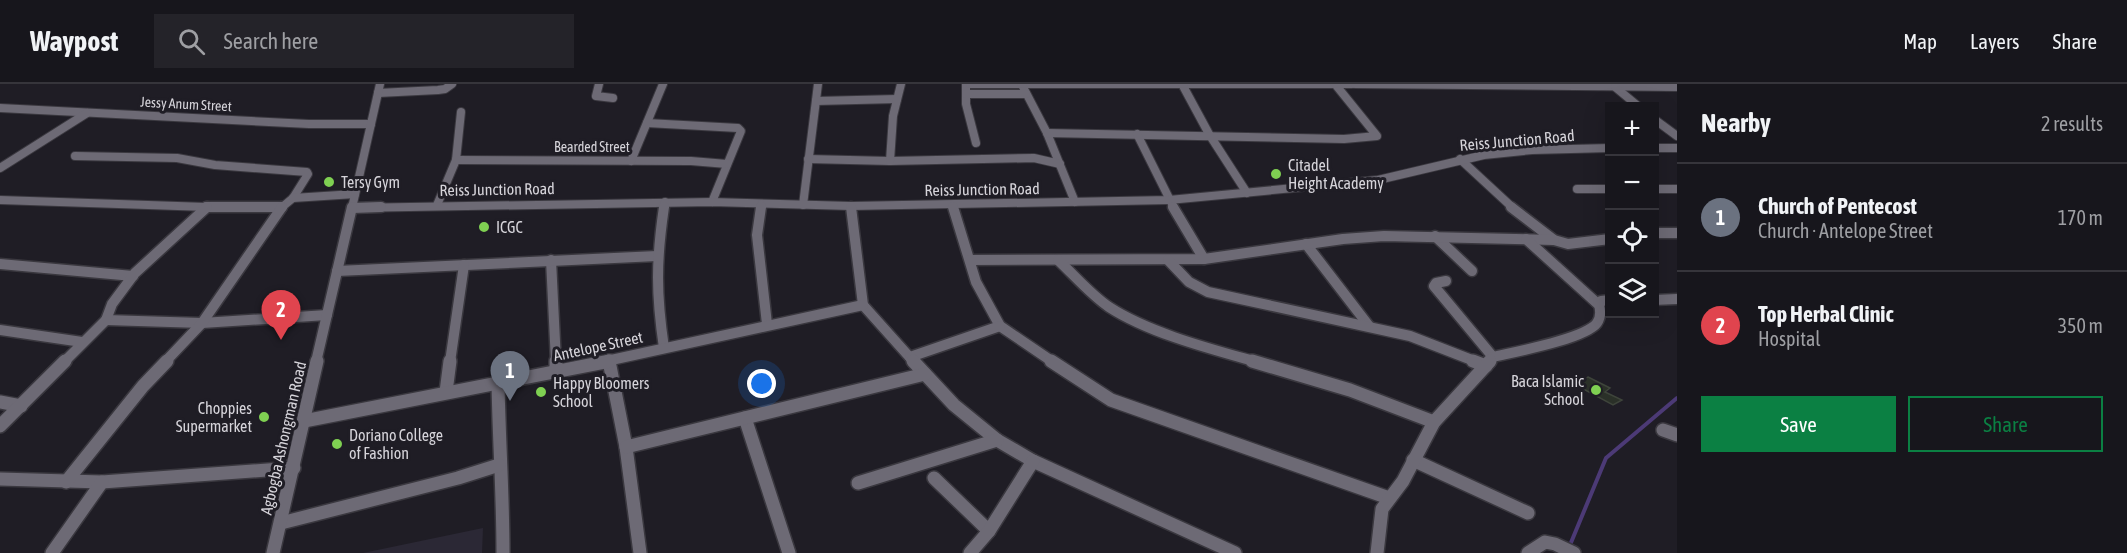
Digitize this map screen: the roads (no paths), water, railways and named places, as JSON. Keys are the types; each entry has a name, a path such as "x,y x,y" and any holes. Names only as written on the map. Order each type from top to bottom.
{"street":[{"name":"Agbogba Ashongman Road","path":"273,553 380,84"},
{"path":"378,93 446,90 452,84"},
{"path":"599,84 596,96 613,98"},
{"path":"632,161 663,84"},
{"path":"803,205 818,84"},
{"path":"890,160 893,116 901,84"},
{"path":"966,84 966,104 976,143"},
{"path":"970,84 1677,87"},
{"path":"1182,84 1209,134 1247,193"},
{"path":"1047,133 1209,134 1344,139 1377,136 1335,84"},
{"path":"1023,85 1047,133 1075,202"},
{"path":"1614,87 1633,102"},
{"path":"966,94 1026,94"},
{"path":"816,101 897,99"},
{"name":"Jessy Anum Street","path":"0,108 309,124 371,124"},
{"path":"437,205 456,160 461,112"},
{"path":"0,168 88,113"},
{"path":"646,123 738,128 741,131 712,202"},
{"path":"1659,123 1677,136"},
{"path":"1137,134 1169,200 1204,259"},
{"path":"1034,158 1053,147"},
{"name":"Reiss Junction Road","path":"352,208 665,202 952,206 1169,200 1378,180 1460,159 1532,150 1605,148"},
{"path":"1659,148 1677,148"},
{"path":"0,156 17,157"},
{"path":"66,482 143,386 202,323 282,207 293,198 308,174 307,172 215,165 177,158 75,156"},
{"path":"808,159 1034,158 1060,164"},
{"path":"1460,159 1502,200 1554,240"},
{"name":"Bearded Street","path":"456,160 727,164"},
{"path":"1577,189 1605,189"},
{"path":"1659,189 1677,189"},
{"path":"293,198 355,194"},
{"path":"0,200 207,207 282,207"},
{"path":"664,348 657,300 657,256 665,202"},
{"path":"761,204 757,235 767,324"},
{"path":"851,206 863,305 954,405 997,440 1032,461 1235,553"},
{"path":"952,206 976,282 1000,326 1111,400 1389,498"},
{"path":"0,426 106,320 109,310 133,276 207,207"},
{"path":"1659,233 1677,233"},
{"path":"970,260 1204,259 1343,239 1435,236 1554,240 1568,244 1605,240"},
{"path":"1435,236 1472,271"},
{"path":"1377,553 1382,509 1402,481 1434,422 1490,362 1589,330 1597,323 1604,302 1526,239"},
{"path":"1306,244 1369,326"},
{"path":"337,271 657,256"},
{"path":"551,260 556,372"},
{"path":"1058,260 1107,306 1129,319 1206,347 1350,390 1434,422"},
{"path":"1168,260 1189,282 1208,292 1227,298 1369,326 1490,362"},
{"path":"0,264 133,276"},
{"path":"446,392 464,265"},
{"path":"1446,281 1436,283 1434,286 1490,362"},
{"path":"1659,300 1677,299"},
{"name":"Antelope Street","path":"304,421 556,372 767,324 863,305"},
{"path":"106,320 202,323 327,315"},
{"path":"909,357 1000,326"},
{"path":"0,330 82,342"},
{"path":"609,361 626,447 640,553"},
{"path":"626,447 925,374"},
{"path":"498,382 499,465 503,484 503,553"},
{"path":"0,402 21,406"},
{"path":"745,418 789,553"},
{"path":"1663,430 1677,435"},
{"path":"858,483 997,440"},
{"path":"1413,460 1527,513"},
{"path":"970,553 989,531 1032,461"},
{"path":"281,523 458,478 499,465"},
{"path":"0,479 102,482 294,468"},
{"path":"934,478 989,531"},
{"path":"52,553 102,482"},
{"path":"1528,553 1539,543 1546,541 1574,553"}],"waterway":[{"path":"1570,545 1606,458 1677,398"}],"place":[{"name":"Citadel Height Academy","path":"1276,174"},
{"name":"Tersy Gym","path":"329,182"},
{"name":"ICGC","path":"484,227"},
{"name":"Top Herbal Clinic","path":"281,340"},
{"name":"Baca Islamic School","path":"1596,390"},
{"name":"Happy Bloomers School","path":"541,392"},
{"name":"Church of Pentecost","path":"510,401"},
{"name":"Choppies Supermarket","path":"264,417"},
{"name":"Doriano College of Fashion","path":"337,444"}]}
